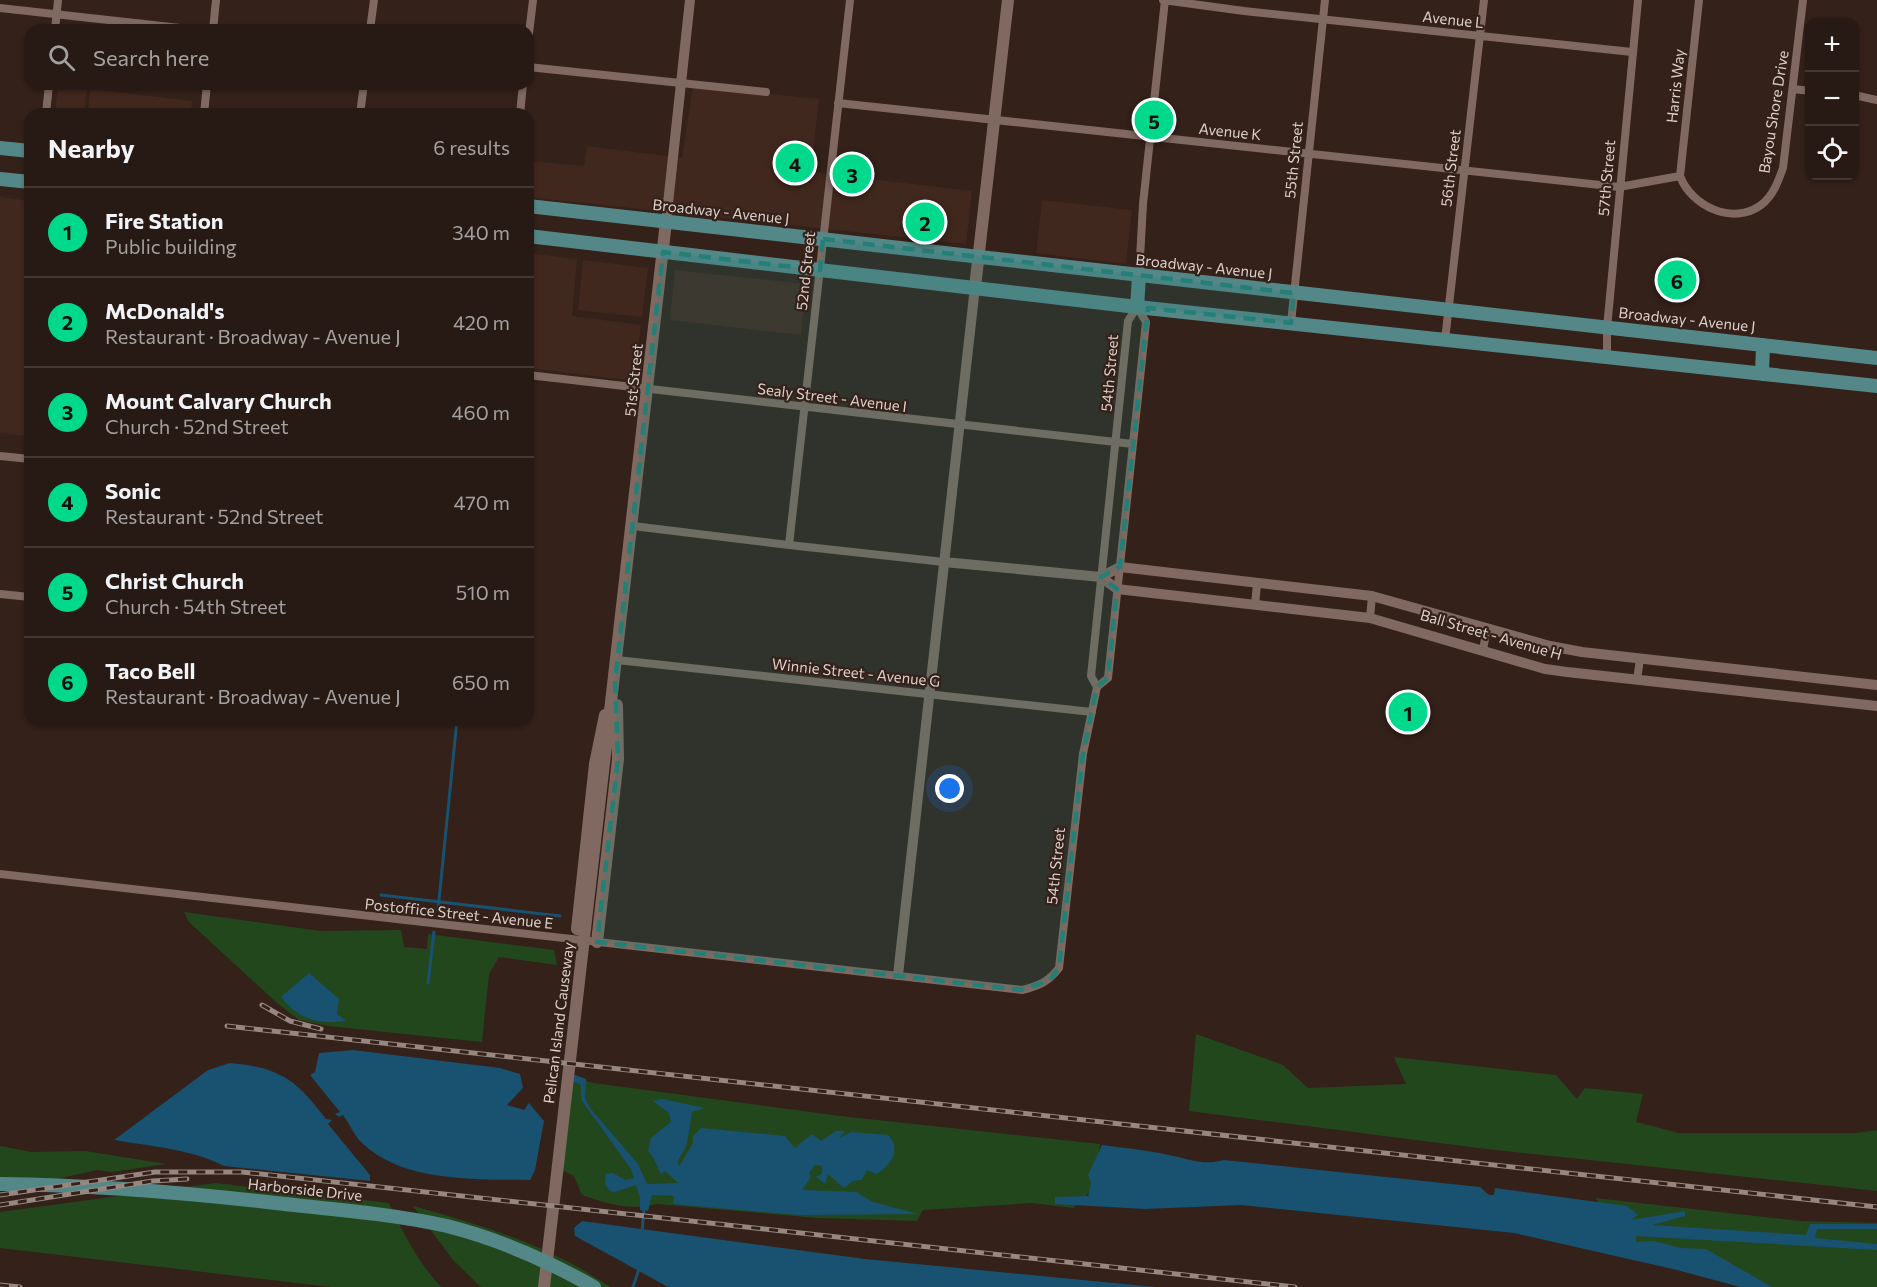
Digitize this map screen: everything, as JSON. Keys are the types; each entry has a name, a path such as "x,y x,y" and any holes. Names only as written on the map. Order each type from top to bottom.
{"main road":[{"path":"975,287 1008,0"},
{"path":"0,148 24,150"},
{"path":"0,179 24,181"},
{"name":"Broadway - Avenue J","path":"534,207 1877,358"},
{"name":"51st Street","path":"605,762 666,222"},
{"path":"534,237 1137,307 1877,386"},
{"path":"1137,307 1139,276"},
{"path":"1762,374 1763,345"},
{"path":"576,940 595,764 600,733 615,682"},
{"path":"597,942 618,759 619,724 615,682"},
{"name":"Pelican Island Causeway","path":"544,1287 605,762"},
{"name":"Harborside Drive","path":"0,1184 159,1190 396,1217 448,1227 546,1260 594,1287"}],"street":[{"path":"56,24 58,0"},
{"path":"214,24 216,0"},
{"path":"371,24 374,0"},
{"path":"528,24 529,0"},
{"name":"51st Street","path":"666,222 690,0"},
{"name":"52nd Street","path":"789,545 850,0"},
{"path":"1139,276 1164,0"},
{"name":"Avenue L","path":"1164,0 1632,52"},
{"name":"55th Street","path":"1291,322 1325,0"},
{"name":"56th Street","path":"1445,340 1484,0"},
{"name":"57th Street","path":"1607,358 1606,328 1638,0"},
{"name":"Harris Way","path":"1680,176 1699,0"},
{"name":"Bayou Shore Drive","path":"1680,176 1685,190 1704,204 1727,214 1747,213 1762,204 1775,190 1783,168 1803,0"},
{"path":"0,8 145,24"},
{"path":"534,68 766,92"},
{"path":"1793,89 1805,90"},
{"path":"47,108 48,90"},
{"path":"205,108 206,90"},
{"path":"361,108 363,90"},
{"path":"521,108 522,90"},
{"path":"1859,96 1877,100"},
{"name":"Avenue K","path":"838,103 1619,187"},
{"path":"1619,187 1680,176"},
{"path":"898,975 975,287"},
{"name":"54th Street","path":"1022,990 1050,980 1059,968 1083,754 1097,687 1108,678 1146,322 1137,307 1128,321 1101,577 1091,676 1097,687"},
{"name":"Sealy Street - Avenue I","path":"534,376 1133,444"},
{"path":"0,456 24,458"},
{"path":"633,526 944,562 1101,577 1120,567"},
{"name":"Ball Street - Avenue H","path":"1120,567 1372,596 1550,646 1640,659 1877,685"},
{"path":"1101,577 1117,590"},
{"path":"1255,605 1257,584"},
{"name":"Ball Street - Avenue H","path":"1117,590 1370,618 1545,669 1877,706"},
{"path":"0,594 24,596"},
{"path":"1370,618 1372,596"},
{"path":"1483,650 1487,628"},
{"path":"1637,680 1640,659"},
{"name":"Winnie Street - Avenue G","path":"617,660 1092,712"},
{"path":"1785,696 1787,676"},
{"name":"Postoffice Street - Avenue E","path":"0,874 1022,990"}],"highlighted area":[{"path":"823,239 1294,293 1291,323 1148,308 1120,567 1101,577 1117,589 1108,678 1097,687 1083,754 1059,968 1050,980 1022,990 597,942 618,759 615,682 663,252 820,270"}],"shaded area":[{"path":"693,86 819,99 811,172 972,191 966,244 534,198 534,162 584,166 587,146 682,158"},
{"path":"58,90 87,90 85,108 56,108"},
{"path":"90,90 192,101 191,108 88,108"},
{"path":"0,197 24,200 24,435 0,433"},
{"path":"1042,200 1132,210 1126,264 1036,253"},
{"path":"534,254 577,259 572,316 641,325 634,381 534,369"},
{"path":"583,260 648,268 642,317 578,310"},
{"path":"675,270 806,284 801,335 670,320"}],"green space":[{"path":"184,912 321,931 401,930 404,947 427,949 428,934 554,950 557,965 499,957 489,974 482,1042 328,1026 299,1020 277,1003 189,922"},
{"path":"1196,1034 1283,1065 1308,1088 1406,1084 1394,1057 1556,1075 1577,1099 1585,1088 1643,1094 1636,1122 1679,1133 1857,1133 1877,1130 1877,1191 1478,1148 1189,1111"},
{"path":"565,1074 593,1083 840,1116 1100,1144 1094,1188 1073,1208 1033,1203 923,1210 917,1221 818,1218 657,1204 628,1207 610,1204 582,1195 574,1176 554,1166"},
{"path":"0,1146 32,1152 85,1151 167,1164 111,1172 98,1170 0,1191"},
{"path":"215,1183 389,1203 425,1268 441,1287 331,1287 0,1248 0,1212"},
{"path":"1595,1198 1800,1221 1877,1223 1877,1287 1755,1287 1634,1246"},
{"path":"413,1206 490,1229 540,1248 610,1287 481,1287 453,1260"}],"water":[{"path":"309,973 339,999 337,1014 346,1021 326,1022 309,1019 294,1011 281,997"},
{"path":"353,1050 500,1068 520,1074 523,1088 507,1105 524,1110 529,1103 544,1121 535,1170 530,1180 441,1176 397,1165 378,1155 358,1139 343,1115 339,1117 335,1114 340,1112 310,1075 315,1072 319,1053"},
{"path":"230,1063 274,1072 296,1085 326,1119 332,1120 328,1124 370,1175 370,1181 224,1166 184,1152 114,1140 208,1070"},
{"path":"570,1073 586,1079 585,1098 590,1108 638,1164 647,1184 678,1183 665,1171 661,1174 648,1151 651,1138 671,1122 669,1113 653,1101 662,1099 705,1108 692,1112 687,1144 678,1161 679,1167 693,1143 693,1136 701,1128 785,1136 795,1148 812,1134 821,1141 836,1131 845,1131 839,1138 851,1132 888,1135 894,1146 893,1157 881,1171 876,1174 867,1170 862,1180 853,1181 844,1188 828,1174 825,1184 816,1177 822,1174 822,1166 815,1165 809,1173 811,1177 802,1190 856,1192 873,1202 918,1214 799,1215 673,1204 674,1196 652,1195 648,1211 640,1210 640,1197 636,1185 615,1192 610,1191 605,1184 606,1174 613,1173 625,1180 634,1178 631,1169 582,1101 582,1085 569,1080"},
{"path":"1102,1145 1203,1162 1224,1160 1480,1187 1489,1195 1494,1195 1495,1188 1627,1206 1638,1215 1631,1220 1685,1211 1685,1216 1652,1225 1806,1235 1810,1224 1877,1224 1877,1229 1817,1229 1815,1238 1877,1244 1877,1250 1636,1236 1636,1242 1653,1241 1681,1248 1706,1249 1772,1287 1740,1287 1677,1270 1514,1233 1241,1205 1145,1209 1055,1204 1055,1197 1088,1196 1091,1183 1088,1175"},
{"path":"582,1221 865,1259 1155,1287 668,1287 575,1236 574,1228"}],"waterway":[{"path":"438,910 456,726"},
{"path":"381,895 560,916"},
{"path":"428,983 434,932"},
{"path":"582,1083 583,1100"},
{"path":"642,1232 644,1209"},
{"path":"633,1287 639,1269"}],"railway":[{"path":"262,1005 290,1021 321,1029"},
{"path":"227,1026 1877,1207"},
{"path":"0,1195 155,1172 242,1172 1295,1287"},
{"path":"0,1205 153,1181 187,1179"},
{"path":"0,1285 20,1287"}],"place":[{"name":"Christ Church","path":"1154,120"},
{"name":"Sonic","path":"795,163"},
{"name":"Mount Calvary Church","path":"852,174"},
{"name":"McDonald's","path":"925,222"},
{"name":"Taco Bell","path":"1677,280"},
{"name":"Fire Station","path":"1408,712"}]}
